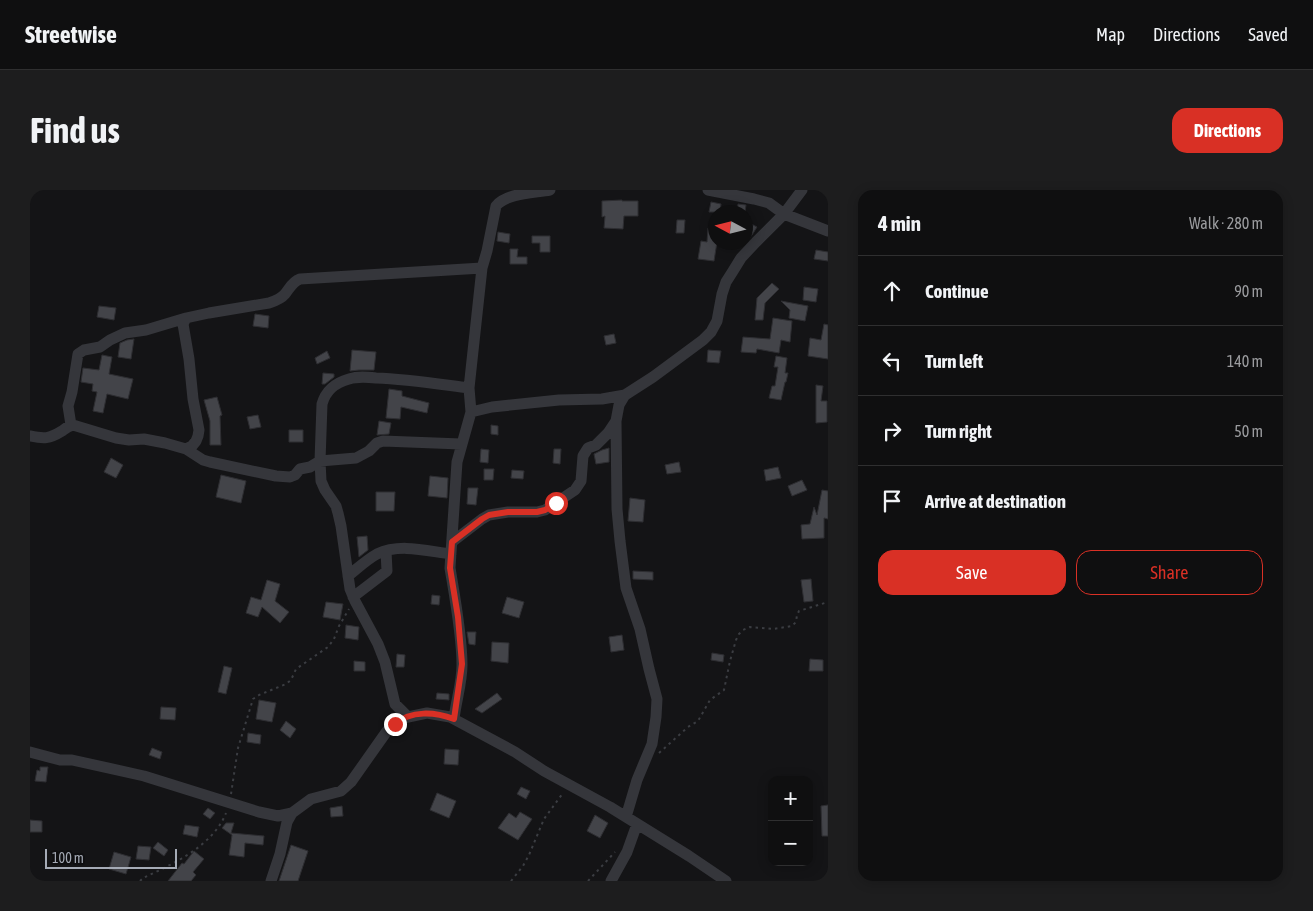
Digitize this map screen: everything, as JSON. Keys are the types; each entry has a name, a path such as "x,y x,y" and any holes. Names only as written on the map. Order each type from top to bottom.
{"street":[{"path":"454,719 462,664 458,617 450,568 457,462 470,412 469,388 482,268 496,206 499,201 509,197 550,190"},
{"path":"708,190 769,203 784,214 828,231"},
{"path":"470,412 492,407 625,395 653,377 704,340 711,332 717,321 726,282 741,258 784,214 802,190"},
{"path":"71,425 68,406 78,354 84,350 100,347 124,333 146,330 200,314 269,303 278,299 300,278 482,268"},
{"path":"186,318 183,324 189,359 192,399 199,430 196,441 186,449"},
{"path":"408,716 395,704 385,662 378,644 354,599 348,576 341,526 336,506 322,485 320,461 322,404 330,389 338,383 350,378 359,377 393,378 469,388"},
{"path":"625,395 619,405 616,421 617,509 621,551 626,588 640,629 657,699 652,744 637,780 626,816"},
{"path":"452,542 489,515 545,510 575,490 581,481 583,456 588,448 596,445 608,433 616,421"},
{"path":"30,436 47,438 71,425 116,438 129,440 144,439 165,443 186,449 203,460 282,477 293,477 300,469 310,467 320,461 356,458 382,441 462,444"},
{"path":"348,576 375,555 386,551 410,548 451,554"},
{"path":"354,599 387,571 386,551"},
{"path":"30,752 60,760 72,760 144,776 259,812 280,816 292,813 311,799 334,793 346,787 388,731 398,721 408,716 427,713 439,715 454,719 626,816 726,881"},
{"path":"271,881 280,854 287,822 292,813"},
{"path":"611,881 627,852 637,824"}],"path":[{"path":"140,881 186,856 215,830 225,816 229,803 238,748 253,699 286,684 291,680 297,667 328,647 354,599"},
{"path":"644,765 655,758 668,744 698,720 710,700 722,692 736,640 743,630 750,627 767,629 792,626 796,622 799,611 828,602"},
{"path":"511,881 529,856 544,819 570,785"},
{"path":"588,881 620,846"}],"building":[{"path":"602,201 638,201 638,216 624,216 623,229 604,228 605,216 602,217"},
{"path":"711,202 721,204 721,205 710,205"},
{"path":"677,220 685,220 684,233 676,233"},
{"path":"753,225 757,227 753,233"},
{"path":"708,228 708,250 716,250 714,261 698,259 701,241 707,242"},
{"path":"498,232 510,234 509,243 497,241"},
{"path":"532,236 550,236 550,252 540,252 540,243 532,243"},
{"path":"510,249 518,249 517,257 527,257 527,264 510,264"},
{"path":"816,250 828,252 828,261 814,259"},
{"path":"772,283 779,289 765,303 763,320 755,320 757,298"},
{"path":"804,287 818,289 816,302 803,300"},
{"path":"781,301 808,306 805,321 789,318 790,310"},
{"path":"99,306 116,308 114,320 97,317"},
{"path":"255,314 269,316 268,328 253,326"},
{"path":"773,318 792,321 790,342 781,340 779,353 757,349 756,353 741,352 743,337 770,339"},
{"path":"824,324 828,325 828,359 808,356 810,338 821,340"},
{"path":"614,334 616,343 606,345 604,336"},
{"path":"134,339 131,359 118,357 120,343"},
{"path":"352,350 376,352 374,370 350,371"},
{"path":"708,350 721,351 719,363 707,362"},
{"path":"327,351 330,358 317,364 315,358"},
{"path":"102,355 112,357 109,374 133,379 128,399 107,394 103,413 93,411 97,392 92,391 93,384 81,382 83,368 99,370"},
{"path":"776,356 787,358 785,373 788,373 781,400 769,398 772,386 775,386 778,367 774,367"},
{"path":"323,373 334,374 334,377 325,384 322,384"},
{"path":"816,385 823,386 821,401 827,401 827,422 816,423"},
{"path":"389,389 402,391 402,396 429,403 427,413 401,407 400,419 386,418"},
{"path":"217,397 222,415 220,416 221,445 210,445 210,421 204,400"},
{"path":"258,415 261,427 250,429 247,417"},
{"path":"379,421 391,423 389,434 377,435"},
{"path":"491,425 498,426 498,435 491,434"},
{"path":"289,430 303,430 303,442 289,442"},
{"path":"609,448 609,462 596,464 594,454"},
{"path":"481,449 489,450 488,463 480,462"},
{"path":"554,449 561,449 560,464 553,463"},
{"path":"111,458 123,465 116,478 104,472"},
{"path":"679,462 681,472 667,474 665,465"},
{"path":"778,467 781,478 766,481 764,470"},
{"path":"484,469 494,469 493,480 484,480"},
{"path":"512,470 524,471 523,479 511,478"},
{"path":"221,475 246,481 241,503 216,497"},
{"path":"430,476 448,478 447,498 428,496"},
{"path":"802,480 807,490 792,496 788,486"},
{"path":"468,488 478,488 476,505 467,504"},
{"path":"822,490 828,491 828,519 824,518 824,538 802,539 801,525 810,524 814,507 817,515"},
{"path":"376,492 395,492 394,511 376,511"},
{"path":"630,498 645,500 643,522 628,521"},
{"path":"367,536 368,550 359,557 357,537"},
{"path":"633,571 653,572 653,580 633,579"},
{"path":"811,579 813,601 804,602 801,580"},
{"path":"267,580 280,584 275,601 289,612 280,623 262,607 258,617 246,613 251,597 261,600"},
{"path":"432,595 440,596 439,605 431,604"},
{"path":"507,597 524,602 519,618 502,613"},
{"path":"326,602 343,604 340,620 323,617"},
{"path":"346,625 359,627 358,640 345,638"},
{"path":"467,632 476,632 475,645 469,644"},
{"path":"622,635 624,650 611,652 609,637"},
{"path":"492,642 509,643 508,663 491,661"},
{"path":"712,653 724,655 723,662 711,660"},
{"path":"397,654 405,655 404,667 396,667"},
{"path":"810,659 823,660 823,671 809,671"},
{"path":"354,661 365,662 365,671 354,671"},
{"path":"224,666 232,668 226,694 218,692"},
{"path":"437,693 449,694 449,700 436,699"},
{"path":"497,693 502,699 482,713 475,709"},
{"path":"259,700 276,703 272,722 256,719"},
{"path":"161,707 176,708 175,720 160,719"},
{"path":"286,721 296,729 290,738 280,730"},
{"path":"248,733 261,735 260,744 247,742"},
{"path":"152,748 162,752 160,759 149,755"},
{"path":"445,749 459,750 458,765 444,764"},
{"path":"40,767 48,767 46,782 35,781 37,770 40,771"},
{"path":"521,787 530,791 526,799 517,794"},
{"path":"437,793 456,801 449,818 430,810"},
{"path":"828,805 828,836 822,836 821,806"},
{"path":"342,806 343,816 331,817 330,808"},
{"path":"208,808 215,813 210,819 203,814"},
{"path":"520,812 532,819 518,840 498,828 509,813 516,818"},
{"path":"595,815 608,823 600,838 587,831"},
{"path":"30,820 42,821 42,832 30,832"},
{"path":"226,823 234,823 231,833 264,836 263,845 245,843 244,857 229,855 232,835 222,828"},
{"path":"185,825 199,827 197,837 183,834"},
{"path":"158,842 168,850 164,856 153,848"},
{"path":"291,845 308,851 298,881 279,881"},
{"path":"138,846 151,847 149,860 136,859"},
{"path":"194,851 204,859 193,872 196,875 191,881 168,881 182,863 184,864"},
{"path":"114,852 131,857 126,874 109,869"}],"route":[{"path":"395,724 408,716 427,713 454,719 462,664 458,617 450,568 452,542 489,515 508,512 537,512 545,510 556,503"}]}
